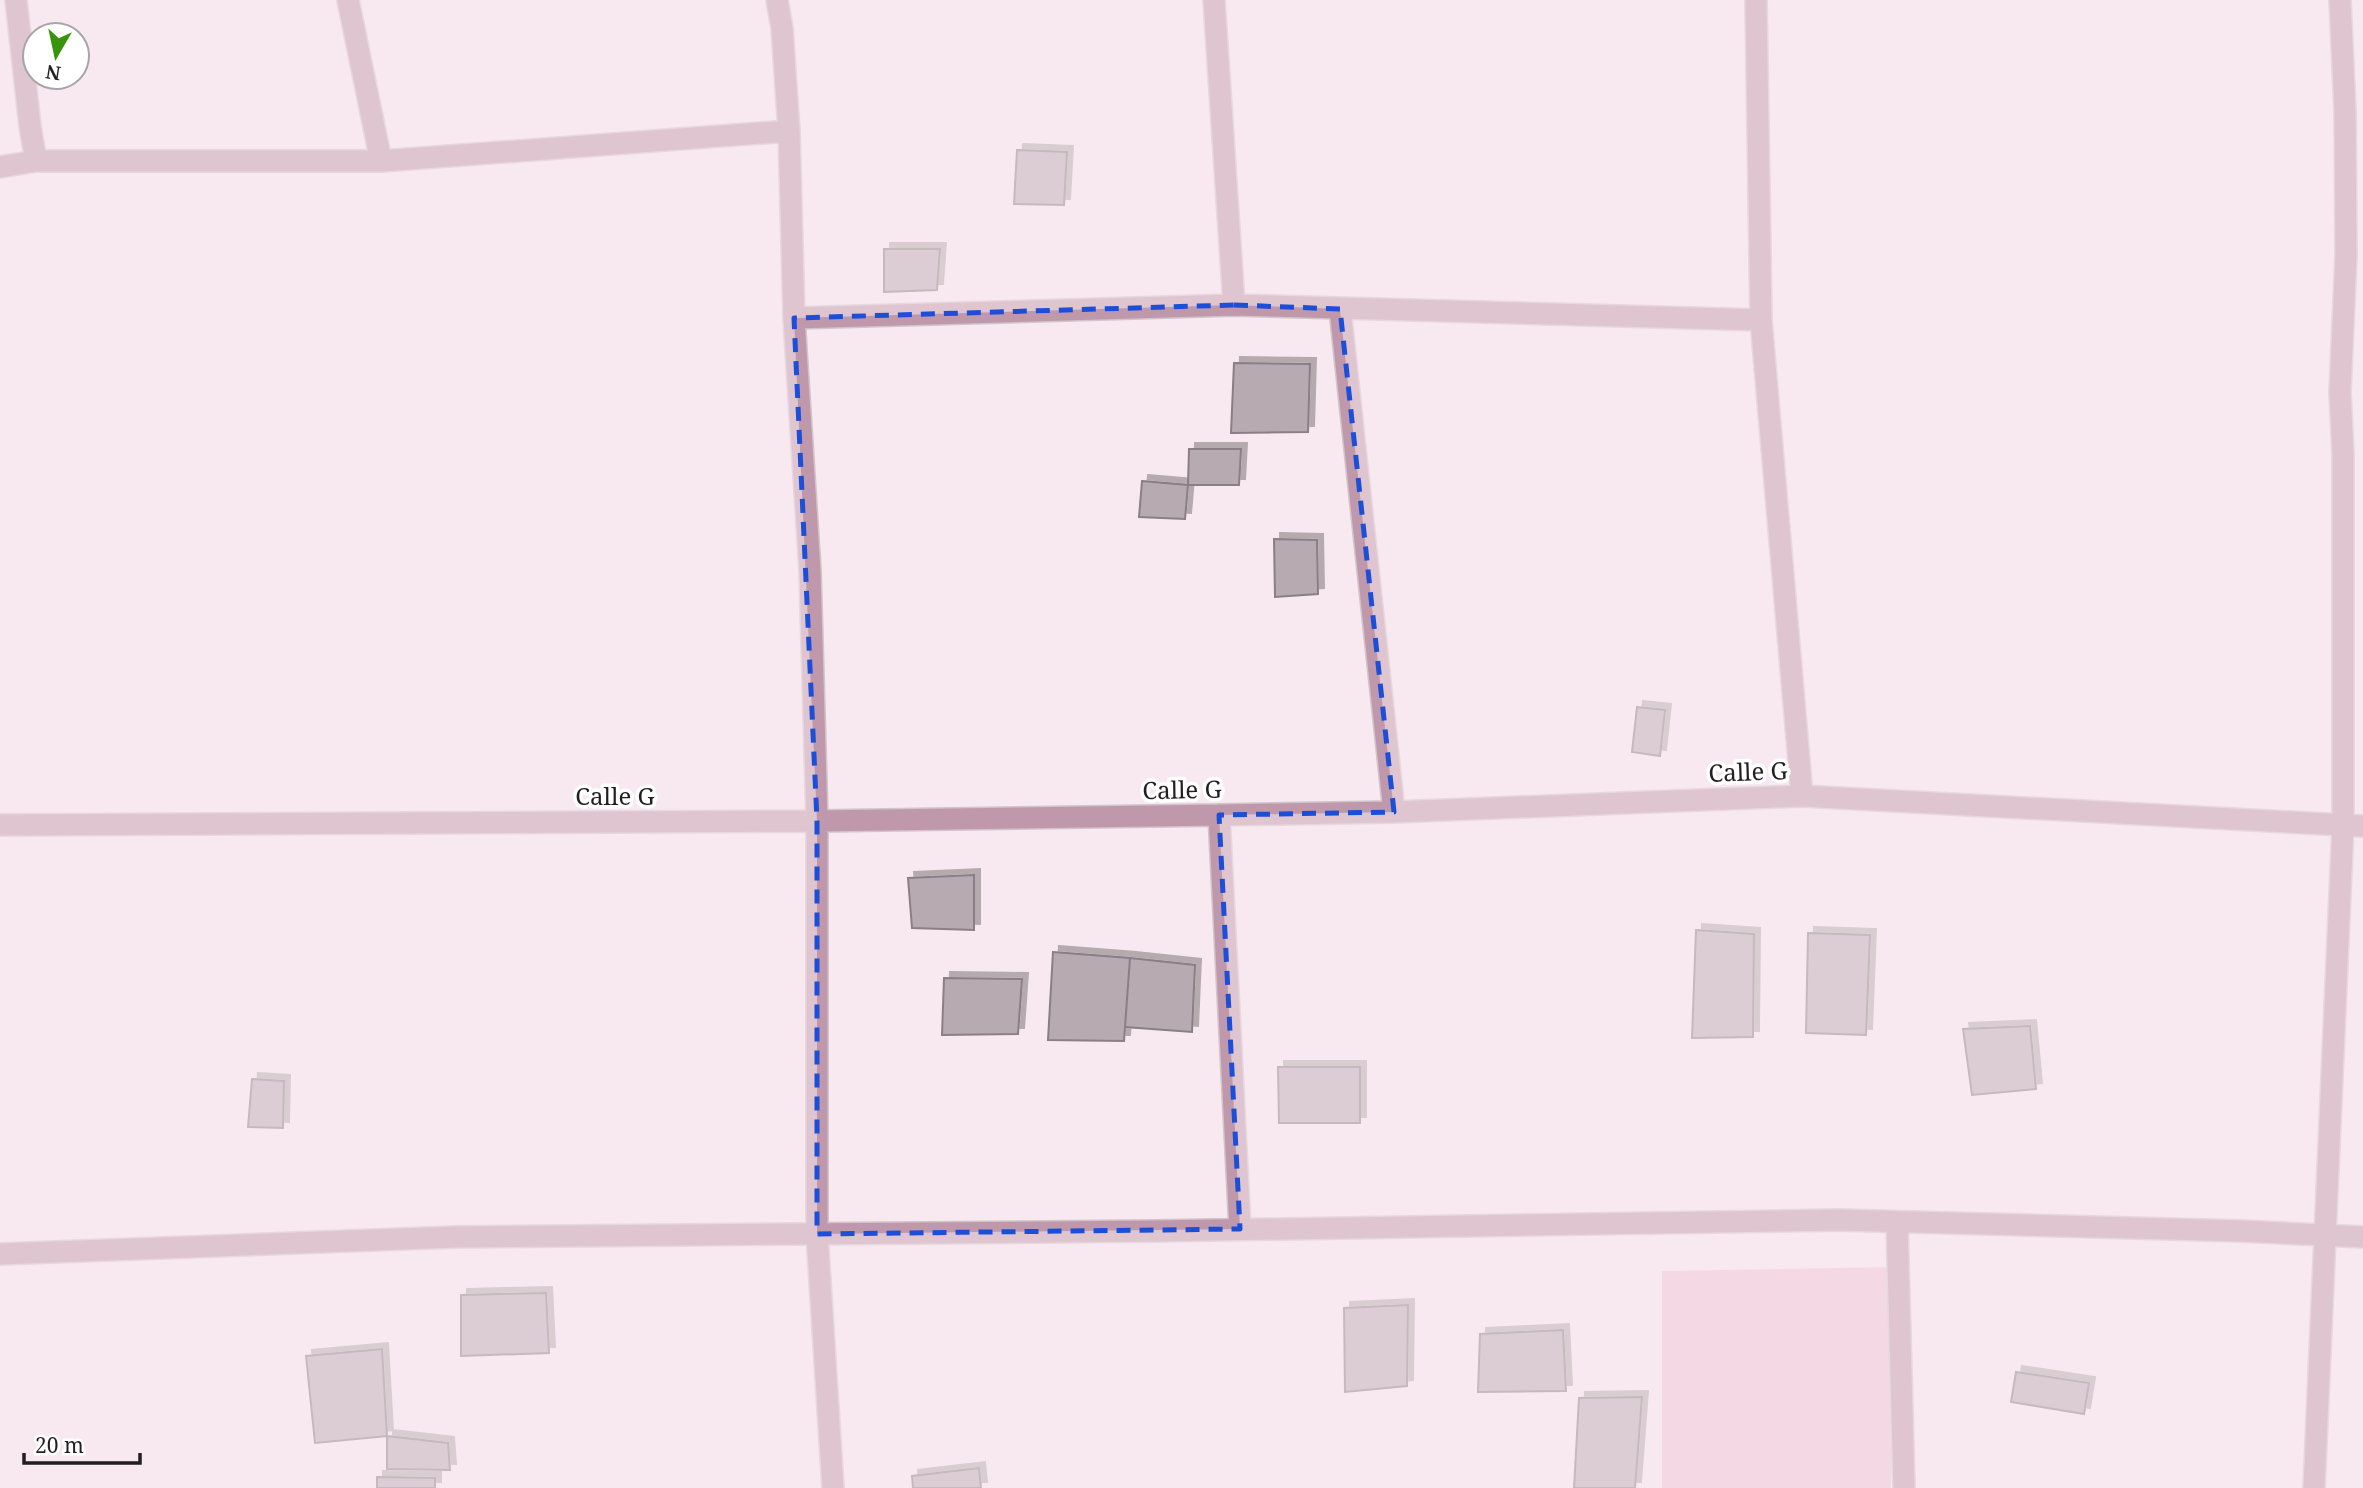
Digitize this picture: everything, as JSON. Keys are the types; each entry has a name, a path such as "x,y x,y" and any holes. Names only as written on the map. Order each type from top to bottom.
{"street":[{"path":"16,0 36,160"},
{"path":"348,0 381,161"},
{"path":"777,0 782,28 789,131 793,318 810,571 817,821 817,1234 833,1488"},
{"path":"1214,0 1234,305"},
{"path":"1756,0 1761,320 1802,796"},
{"path":"2314,1488 2325,1234 2353,826 2353,455 2340,392 2354,112 2340,0"},
{"path":"0,167 36,160 381,161 789,131"},
{"path":"793,318 1234,305 1761,320"},
{"path":"1339,309 1394,812"},
{"name":"Calle G","path":"0,825 817,821 1219,815 1394,812 1802,796 2353,826"},
{"path":"1219,815 1240,1229"},
{"path":"0,1254 455,1237 1840,1220 2363,1237"},
{"path":"1897,1222 1904,1488"}],"highlighted area":[{"path":"1234,305 1340,309 1394,812 1219,815 1240,1229 817,1234 817,821 794,318"}],"shaded area":[{"path":"1893,1267 1891,1488 1662,1488 1662,1271"}],"building":[{"path":"1017,150 1067,152 1064,205 1014,204"},
{"path":"884,249 940,249 937,290 884,292"},
{"path":"1234,363 1310,364 1308,432 1231,433"},
{"path":"1189,449 1241,449 1239,485 1188,485"},
{"path":"1142,481 1188,485 1185,519 1139,517"},
{"path":"1274,539 1317,540 1318,594 1275,597"},
{"path":"1637,707 1665,710 1660,756 1632,752"},
{"path":"974,875 974,930 912,928 908,878"},
{"path":"1696,930 1754,934 1753,1037 1692,1038"},
{"path":"1808,933 1870,935 1866,1035 1806,1033"},
{"path":"1053,952 1130,958 1124,1041 1048,1040"},
{"path":"1130,958 1195,965 1192,1032 1125,1027"},
{"path":"944,978 1022,979 1018,1034 942,1035"},
{"path":"2030,1026 2036,1089 1972,1095 1963,1029"},
{"path":"1278,1067 1360,1067 1360,1123 1279,1123"},
{"path":"252,1079 284,1081 283,1128 248,1127"},
{"path":"546,1293 549,1353 461,1356 461,1295"},
{"path":"1408,1305 1407,1386 1345,1392 1344,1308"},
{"path":"1563,1330 1566,1391 1478,1392 1480,1334"},
{"path":"382,1349 387,1436 315,1443 306,1356"},
{"path":"2016,1372 2089,1383 2084,1414 2011,1402"},
{"path":"1642,1397 1635,1488 1574,1488 1579,1398"},
{"path":"387,1436 448,1443 450,1470 387,1469"},
{"path":"979,1468 981,1488 913,1488 912,1476"},
{"path":"377,1477 435,1478 435,1488 377,1488"}]}
